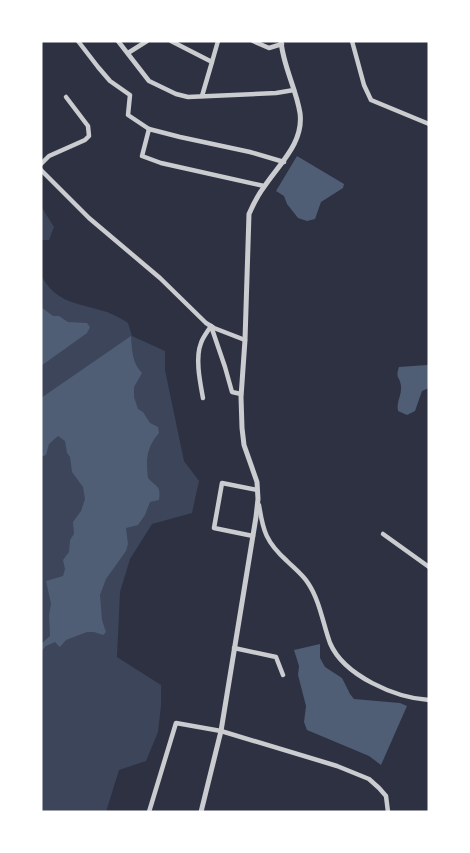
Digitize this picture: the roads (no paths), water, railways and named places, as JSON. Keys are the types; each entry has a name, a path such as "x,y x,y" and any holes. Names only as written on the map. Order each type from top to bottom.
{"street":[{"path":"78,41 110,81 130,94 128,115 149,129 250,152 284,162"},
{"path":"118,41 149,81 176,94 188,97 276,94 294,90"},
{"path":"128,53 147,41"},
{"path":"171,41 212,62"},
{"path":"202,96 218,41"},
{"path":"253,41 269,48 282,43 300,113 300,124 292,149 264,186 249,214 245,340 241,394 242,428 244,445 257,482 263,528 270,544 308,582 319,607 331,645 343,662 368,682 393,693 429,700"},
{"path":"352,41 364,85 371,100 429,124"},
{"path":"41,164 49,156 86,140 88,136 88,126 66,96"},
{"path":"149,129 142,156 161,163 264,186"},
{"path":"41,170 89,218 160,278 211,326 245,340"},
{"path":"211,326 232,392 241,394"},
{"path":"203,398 199,374 199,349 211,326"},
{"path":"253,536 214,528 222,483 257,490"},
{"path":"201,812 221,731 258,499"},
{"path":"383,534 429,567"},
{"path":"234,648 276,657 283,675"},
{"path":"149,812 176,723 221,731 337,766 369,779 386,796 388,812"}]}
